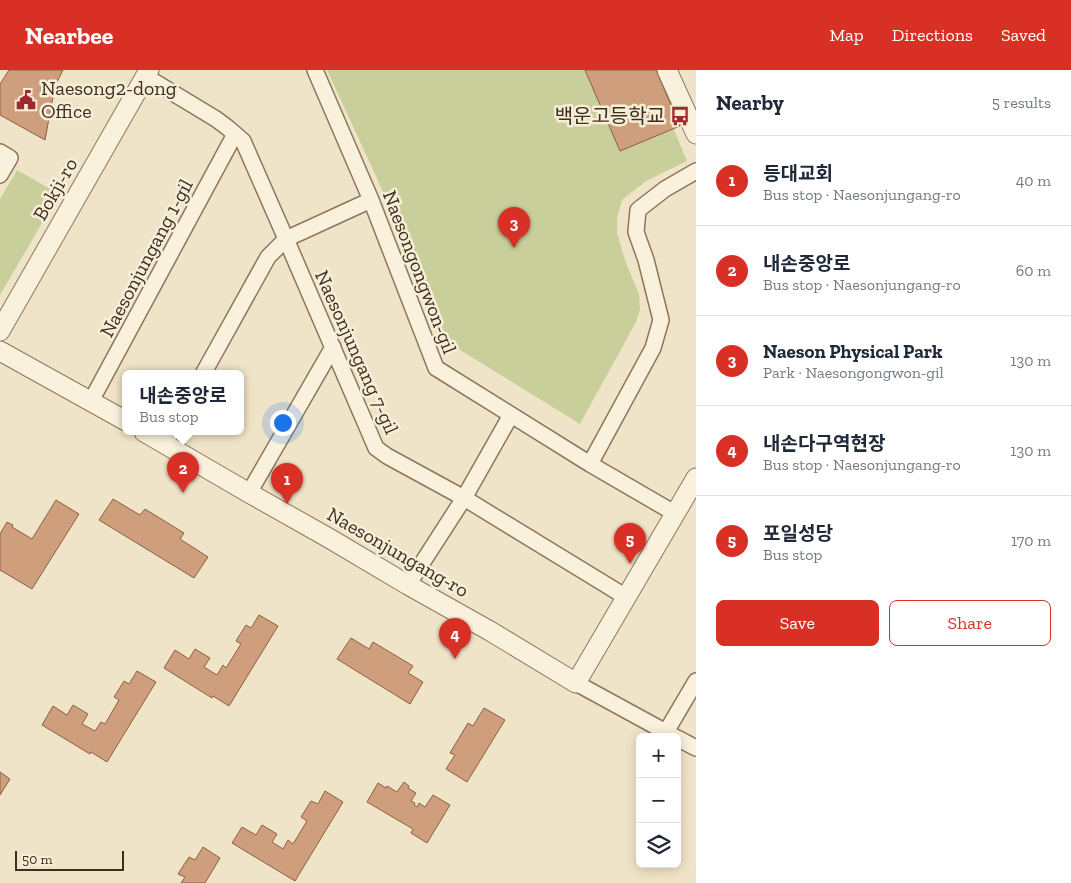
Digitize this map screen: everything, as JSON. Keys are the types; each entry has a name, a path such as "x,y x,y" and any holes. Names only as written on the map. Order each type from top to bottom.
{"street":[{"name":"Naesongongwon-gil","path":"315,70 371,200 436,368 590,464 676,514"},
{"path":"667,70 696,134"},
{"name":"Naesonjungang 7-gil","path":"147,73 216,119 243,141 376,448 387,456 464,498 626,597"},
{"name":"Bokji-ro","path":"0,331 147,73"},
{"name":"Naesonjungang 1-gil","path":"91,401 236,134"},
{"path":"0,152 10,158 0,175"},
{"path":"590,464 654,348 661,320 646,260 636,232 638,210 665,189 696,172"},
{"path":"205,370 268,257 286,239 371,200"},
{"path":"249,493 333,347"},
{"path":"0,351 122,419"},
{"path":"408,585 464,498 511,415"},
{"name":"Naesonjungang-ro","path":"168,438 249,493 490,631 576,683"},
{"path":"668,733 576,683 696,478"},
{"path":"674,733 696,681"},
{"path":"681,740 696,748"}],"green space":[{"path":"327,70 649,70 687,161 646,181 622,200 617,218 617,233 626,263 639,294 640,309 636,322 580,424 444,340 380,185"},
{"path":"17,170 59,194 0,295 0,199"}],"building":[{"name":"Naesong2-dong Office","path":"9,70 63,70 55,86 45,140 0,115 0,84"},
{"path":"585,70 656,70 680,126 620,151"},
{"path":"113,499 140,515 145,509 184,533 180,539 208,557 194,578 99,520"},
{"path":"56,500 79,514 32,589 0,570 0,534 7,522 32,539"},
{"path":"259,615 278,626 229,706 213,696 212,698 164,668 175,650 189,659 195,649 210,658 204,667 217,675 223,665 226,668 241,644 236,641 246,625 251,628"},
{"path":"351,638 369,649 373,642 413,666 408,673 423,682 410,704 337,659"},
{"path":"137,671 156,682 107,762 42,725 53,706 67,715 73,705 88,714 82,724 95,731 101,722 105,724 119,700 114,697 124,681 129,684"},
{"path":"484,708 505,720 467,782 446,769 455,755 450,753 468,723 473,726"},
{"path":"0,772 10,779 0,795"},
{"path":"404,782 409,786 408,788 416,793 411,801 417,807 419,803 425,807 433,795 450,805 427,843 411,833 413,829 367,802 378,783 397,792"},
{"path":"325,791 343,802 295,881 232,843 242,827 256,835 262,825 277,834 272,842 283,849 288,840 293,844 307,821 301,817 311,801 318,804"},
{"path":"203,847 220,858 205,883 181,883 185,877 178,874 189,857 195,860"}],"place":[{"name":"Naesong2-dong Office","path":"26,100"},
{"name":"백운고등학교","path":"680,116"},
{"name":"Naeson Physical Park","path":"514,248"},
{"name":"내손중앙로","path":"183,493"},
{"name":"등대교회","path":"287,504"},
{"name":"포일성당","path":"630,564"},
{"name":"내손다구역현장","path":"455,659"}]}
